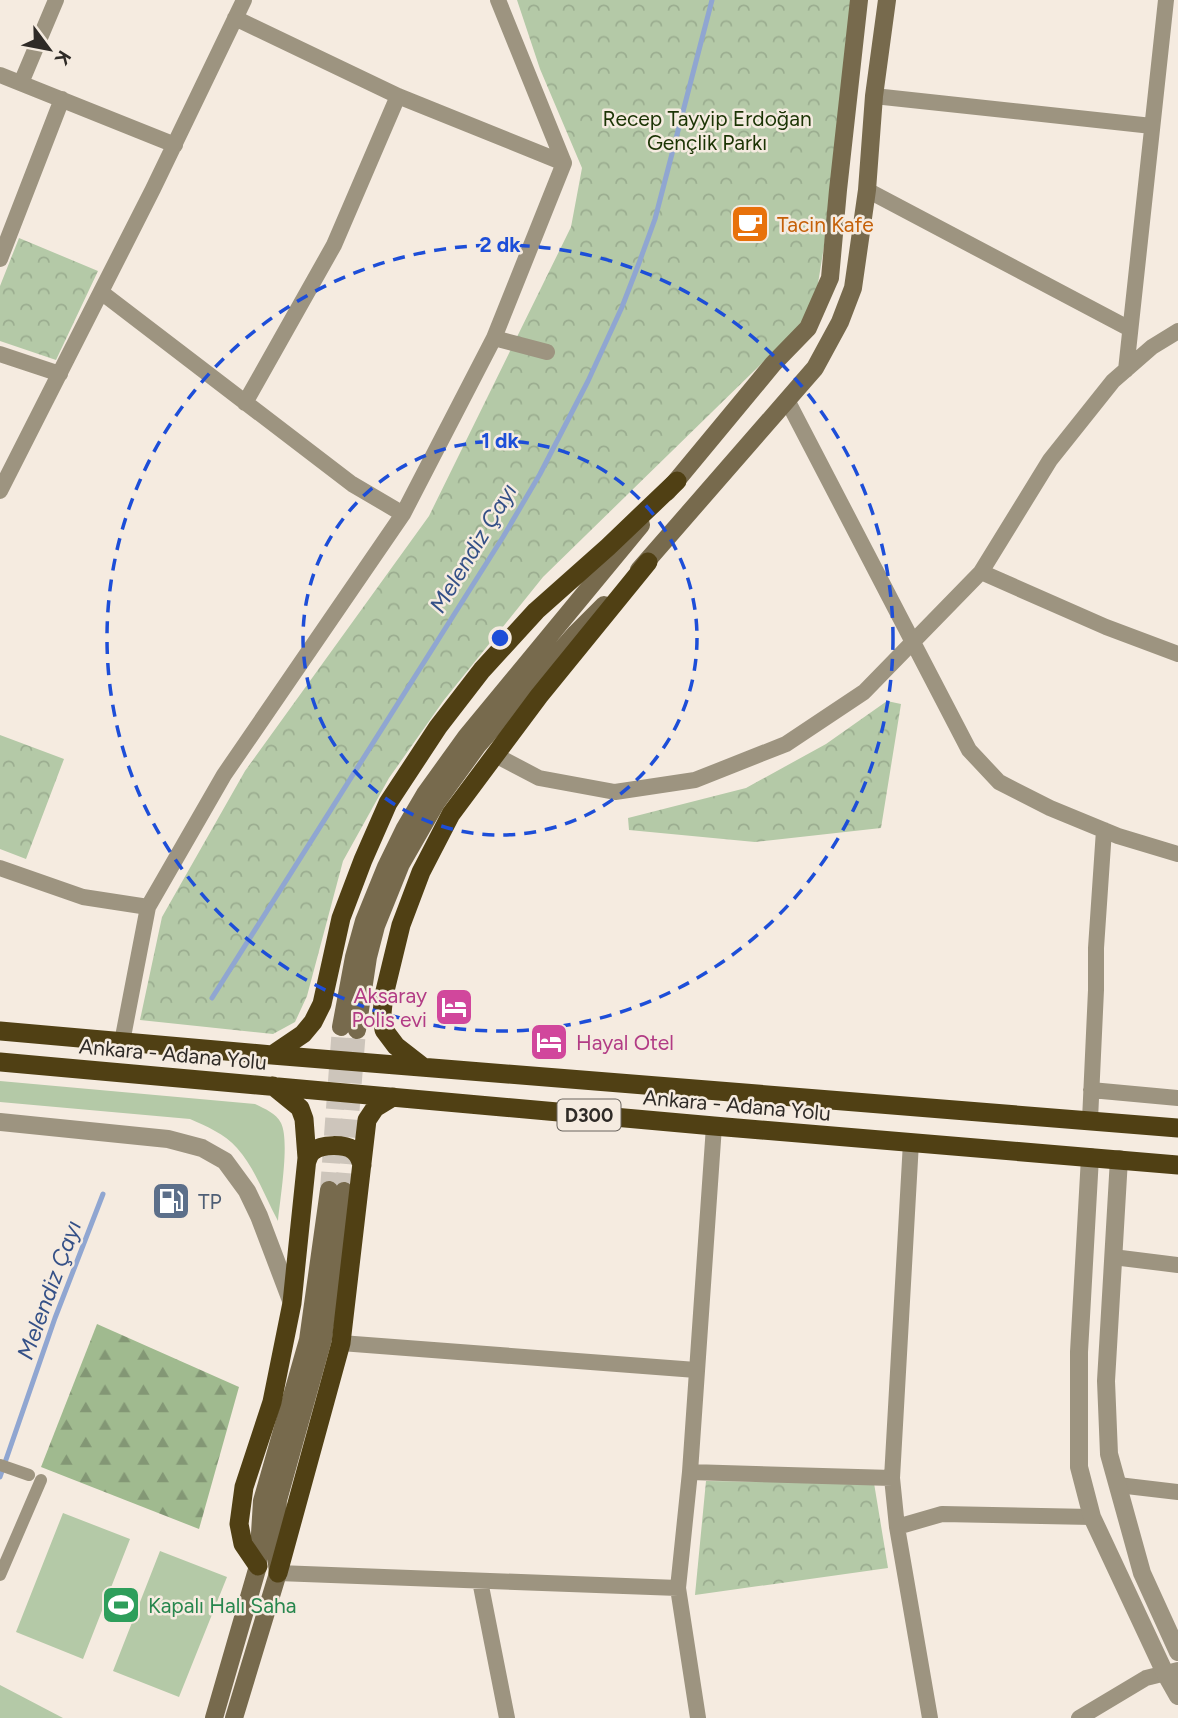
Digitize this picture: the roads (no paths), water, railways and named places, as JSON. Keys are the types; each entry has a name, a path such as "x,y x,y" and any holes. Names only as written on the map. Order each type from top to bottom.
{"highway":[{"path":"272,1055 303,1034 313,1022 322,1004 341,918 363,860 388,803 438,727 482,670 536,611 677,481"},
{"path":"424,1068 396,1046 384,1030 382,1013 383,995 401,925 421,872 451,814 539,696 648,562"},
{"name":"Ankara - Adana Yolu","path":"0,1031 1178,1128"},
{"name":"Ankara - Adana Yolu","path":"0,1062 1178,1165"},
{"path":"258,1566 243,1544 239,1524 244,1488 272,1402 292,1303 306,1161 304,1119 300,1108 273,1086"},
{"path":"278,1573 341,1343 367,1120 375,1108 393,1097"},
{"path":"306,1161 313,1151 319,1148 342,1147 355,1151 362,1165"}],"main road":[{"path":"859,0 830,278 808,327 773,364 466,737 425,794 386,867 364,921 354,957 349,1029 376,926 401,864 436,803 478,744 576,632 648,562 815,368 840,322 853,288 867,190 874,96 887,0"},
{"path":"214,1718 258,1566 262,1502 308,1340 337,1190 323,1339 278,1500 275,1546 278,1573 234,1718"}],"street":[{"path":"21,83 56,0"},
{"path":"0,491 175,145 244,0"},
{"path":"122,1042 148,907 224,775 403,514 494,338 564,163 498,0"},
{"path":"1126,370 1152,126 1170,8"},
{"path":"235,18 398,96 564,163"},
{"path":"0,75 175,145"},
{"path":"245,403 334,245 398,96"},
{"path":"874,96 1152,126"},
{"path":"0,259 62,99"},
{"path":"867,190 1130,329"},
{"path":"101,292 352,485 403,514"},
{"path":"495,755 539,778 615,792 695,780 786,744 864,692 981,572 1050,460 1113,381 1152,346 1178,331"},
{"path":"494,338 547,352"},
{"path":"0,354 60,374"},
{"path":"787,400 969,750 999,782 1050,808 1104,830 1178,854"},
{"path":"981,572 1105,627 1178,654"},
{"path":"1090,1120 1096,948 1104,830"},
{"path":"0,868 83,897 148,907"},
{"path":"1091,1090 1178,1098"},
{"path":"0,1122 168,1139 202,1148 225,1161 247,1191 259,1216 292,1303"},
{"path":"698,1718 678,1588 690,1472 714,1126"},
{"path":"911,1142 892,1478 897,1527 930,1718"},
{"path":"1090,1157 1079,1352 1079,1467 1092,1517 1171,1672 1178,1696"},
{"path":"1119,1159 1106,1381 1109,1454 1142,1573 1178,1652"},
{"path":"1113,1257 1178,1265"},
{"path":"341,1343 696,1370"},
{"path":"0,1465 35,1477 0,1575"},
{"path":"690,1472 892,1478"},
{"path":"1118,1485 1178,1492"},
{"path":"897,1527 942,1514 1092,1517"},
{"path":"278,1573 678,1588"},
{"path":"480,1581 507,1718"},
{"path":"1079,1718 1146,1678 1171,1672"}],"waterway":[{"name":"Melendiz Çayı","path":"212,998 503,537 540,474 588,381 622,307 655,219 712,0"},
{"name":"Melendiz Çayı","path":"0,1477 55,1318 103,1194"}],"tunnel":[{"path":"329,1190 341,1027"},
{"path":"344,1191 357,1030"}],"place":[{"name":"Tacin Kafe","path":"750,224"},
{"name":"Aksaray Polis evi","path":"454,1007"},
{"name":"Hayal Otel","path":"549,1042"},
{"name":"TP","path":"171,1201"},
{"name":"Kapalı Halı Saha","path":"121,1605"}],"park label":[{"name":"Recep Tayyip Erdoğan Gençlik Parkı","path":"707,130"}]}
